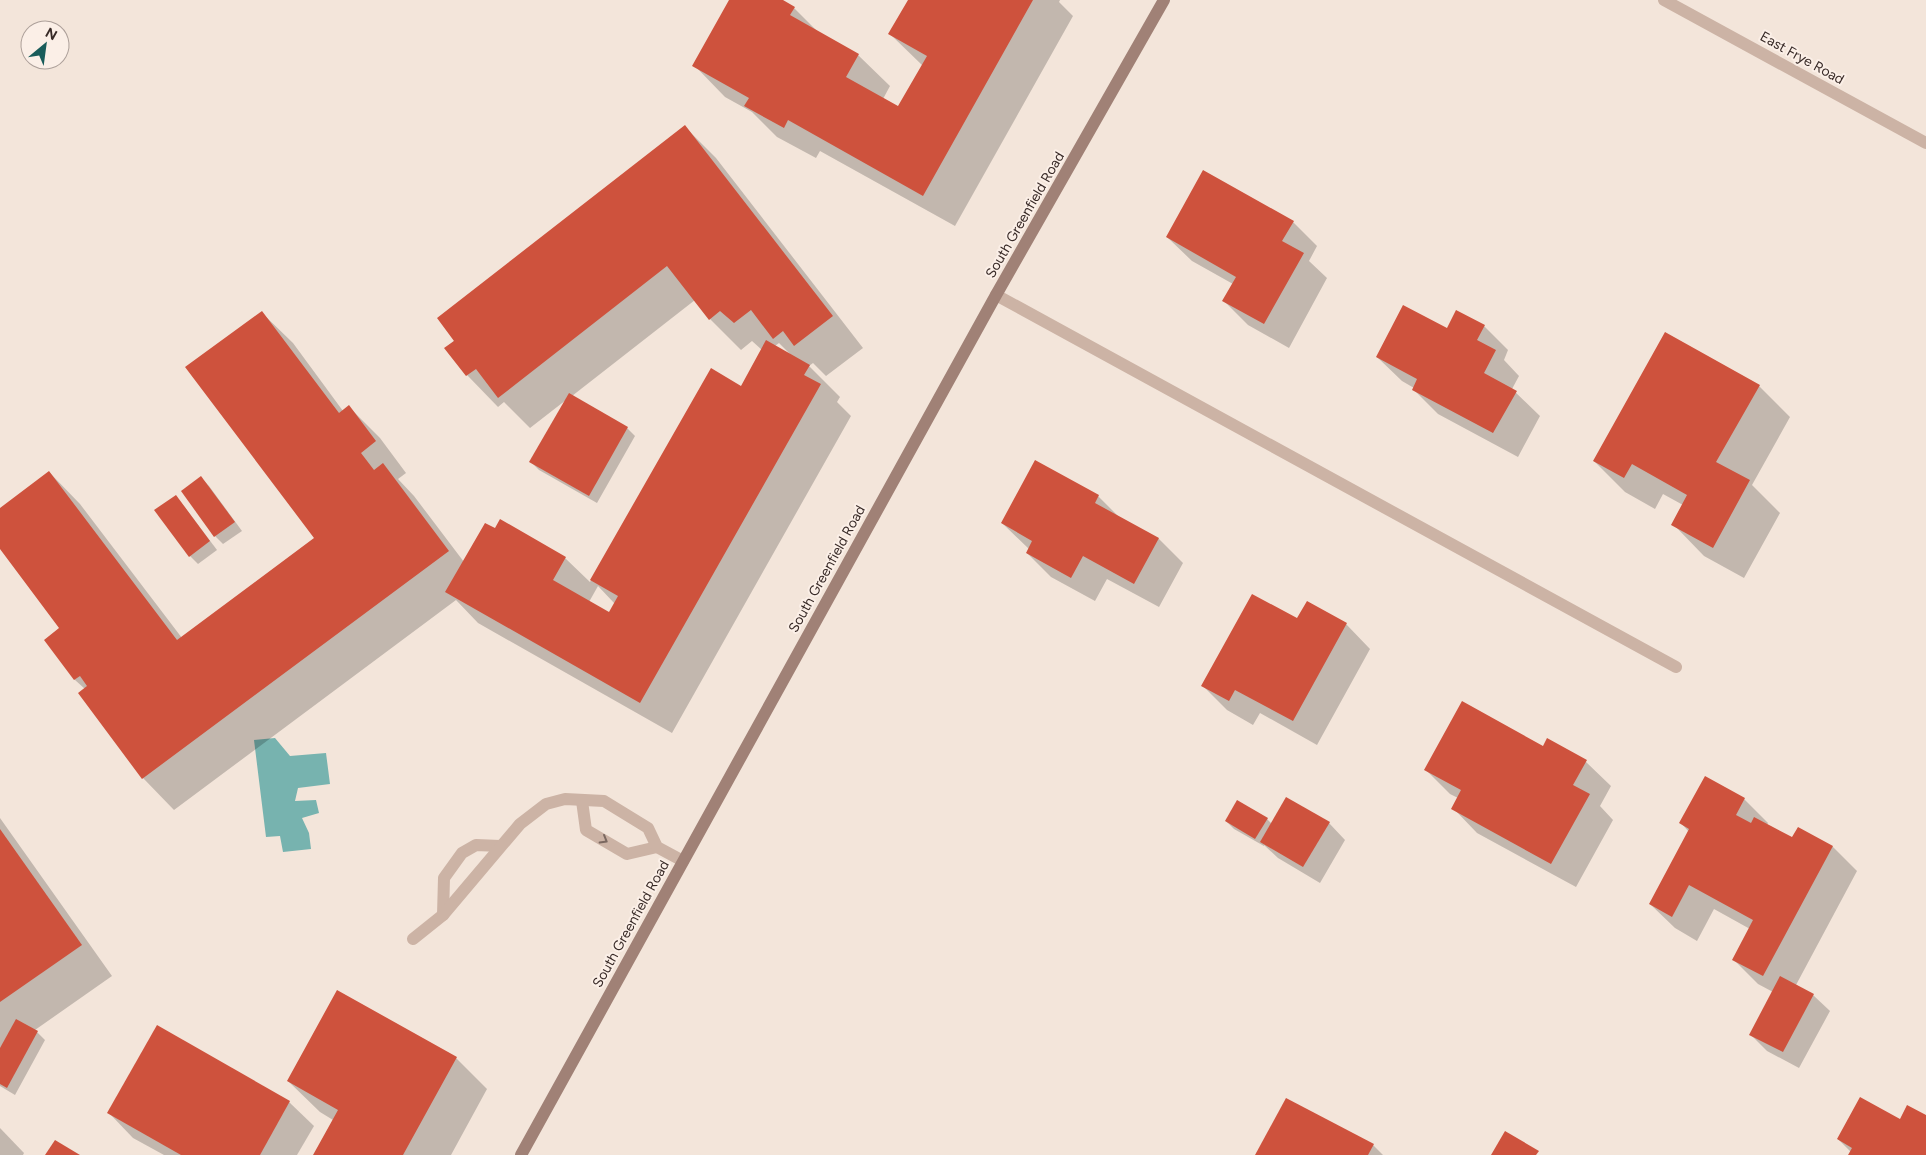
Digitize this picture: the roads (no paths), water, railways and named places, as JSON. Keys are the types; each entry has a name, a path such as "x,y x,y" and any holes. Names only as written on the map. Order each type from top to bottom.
{"street":[{"name":"South Greenfield Road","path":"521,1155 996,296 1164,0"},
{"name":"East Frye Road","path":"1664,0 1926,143"},
{"path":"996,296 1676,667"},
{"path":"412,939 443,915 520,824 546,804 565,799 604,801 648,828 657,847 683,861"},
{"path":"582,801 586,830 627,854 657,847"},
{"path":"443,915 444,878 462,854 476,845 500,846"}],"water":[{"path":"275,738 290,756 326,753 330,784 298,788 295,801 316,800 319,813 302,818 309,833 311,849 283,852 280,836 266,837 254,740"}]}
